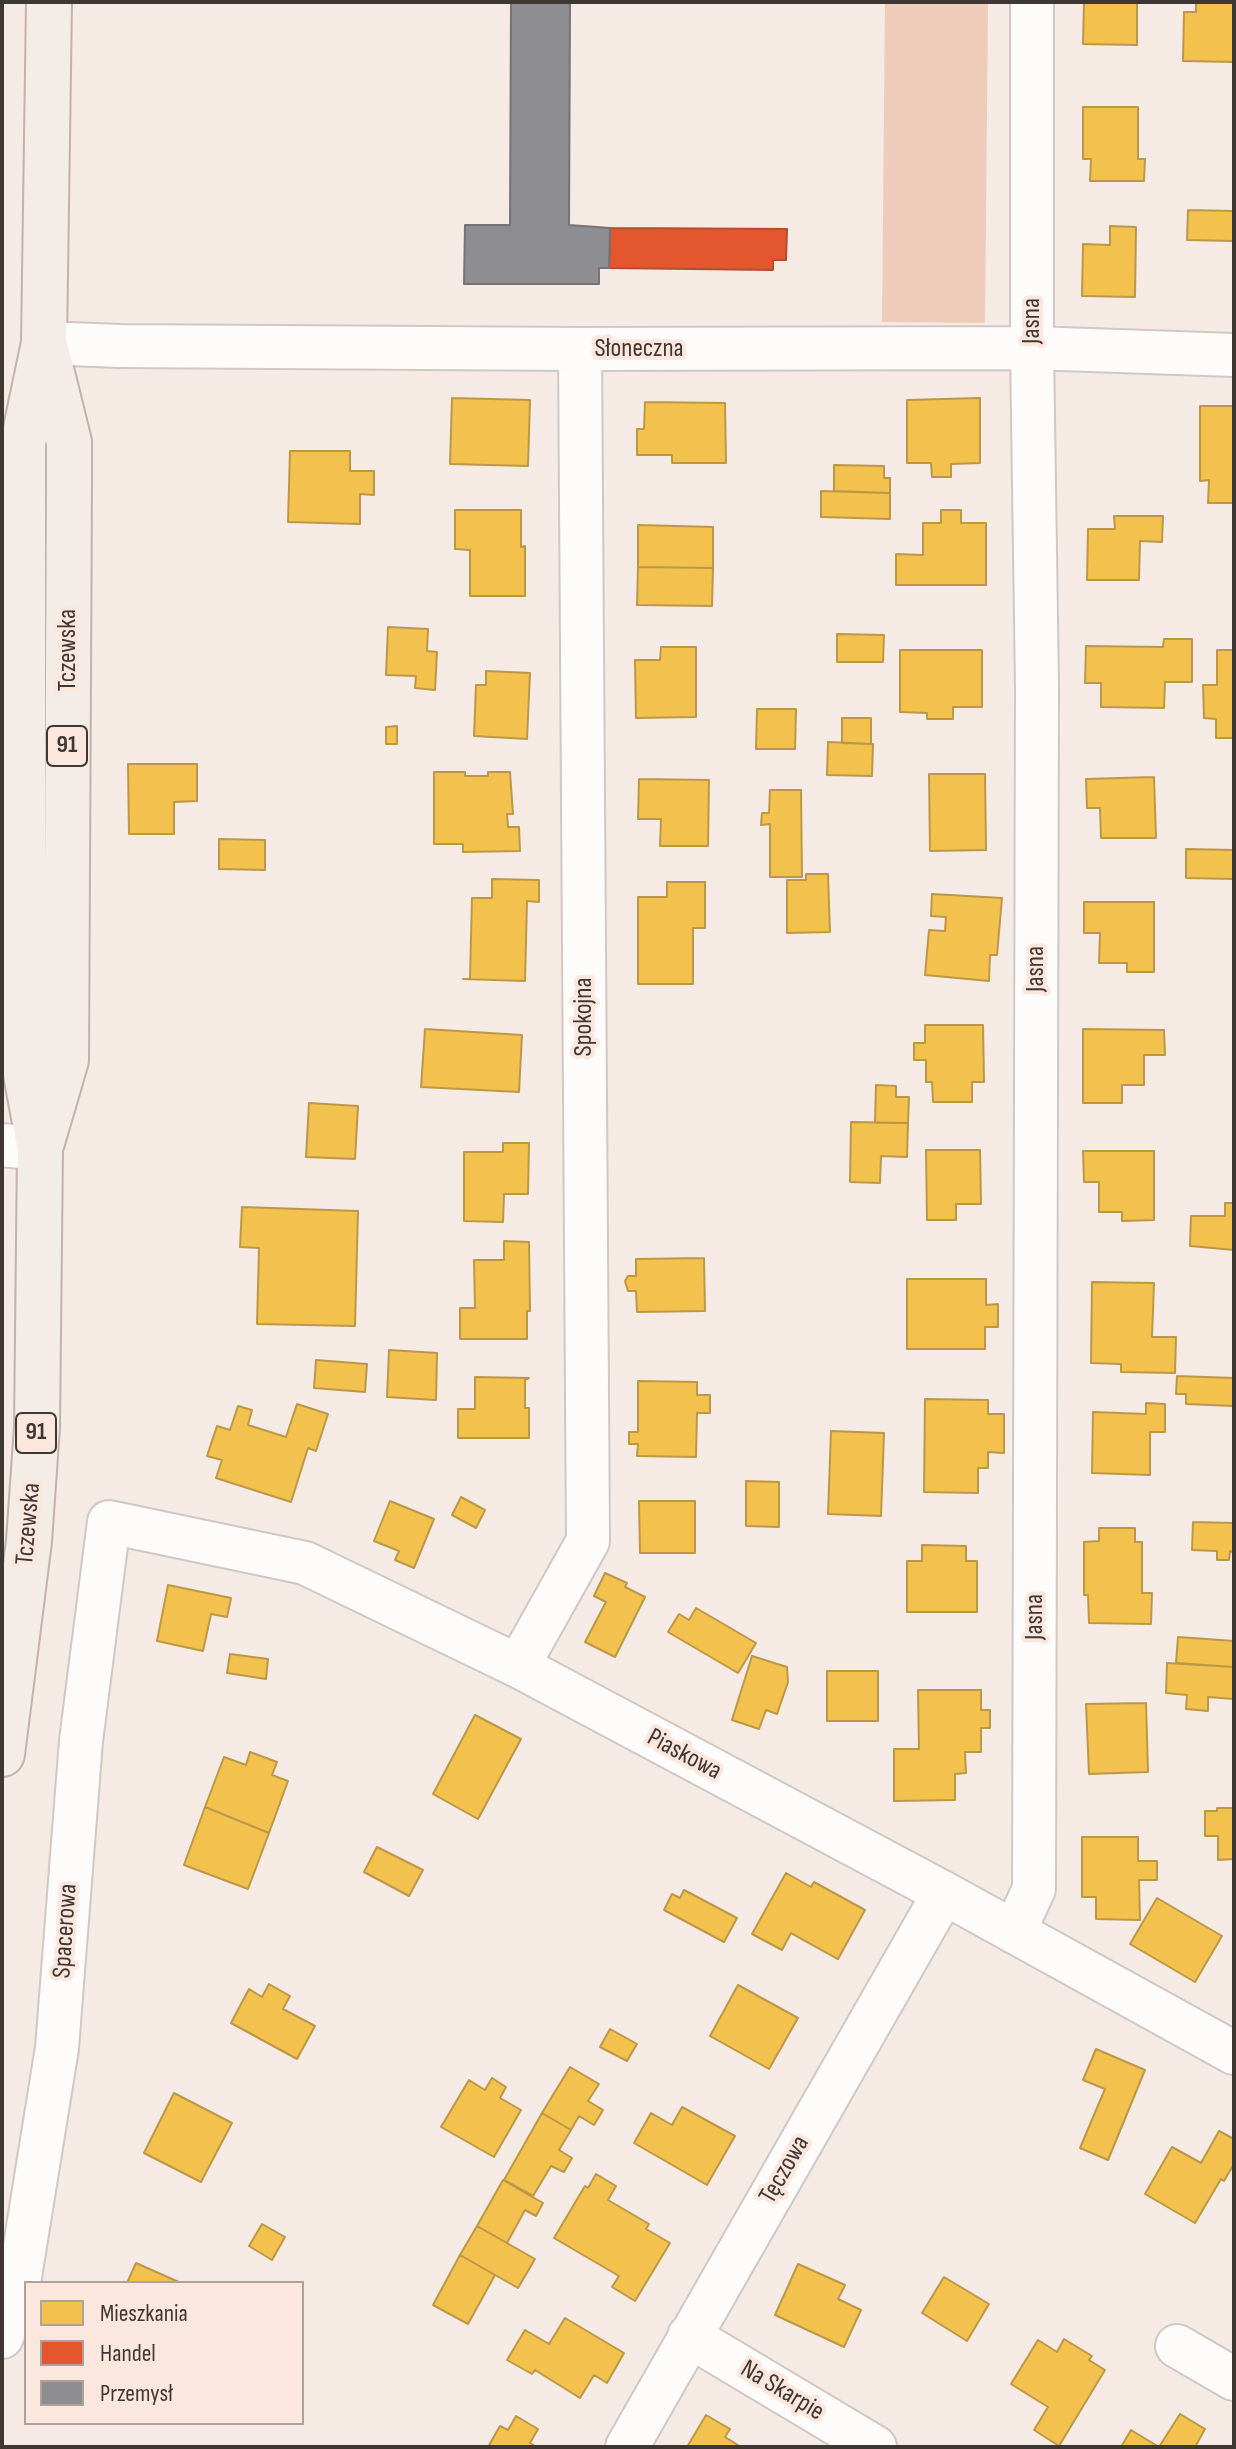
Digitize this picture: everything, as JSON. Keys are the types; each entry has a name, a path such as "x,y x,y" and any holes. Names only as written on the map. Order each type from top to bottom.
{"main road":[{"name":"Tczewska","path":"4,1729 29,1541 37,1427 21,1147 66,1060 69,442 44,343 49,2"}],"street":[{"name":"Jasna","path":"1014,1932 1034,1889 1037,687 1032,348 1032,2"},
{"name":"Słoneczna","path":"44,343 580,349 1032,348 1234,355"},
{"name":"Spokojna","path":"518,1666 588,1541 580,349"},
{"name":"Piaskowa","path":"109,1522 305,1563 518,1666 944,1893 1234,2053"},
{"name":"Spacerowa","path":"2,2337 17,2295 57,2048 81,1741 109,1522"},
{"name":"Tęczowa","path":"627,2447 944,1893"},
{"name":"Na Skarpie","path":"689,2336 875,2447"},
{"path":"1177,2346 1234,2379"}],"shaded area":[{"path":"885,2 988,2 985,323 882,322"}],"building: Mieszkania":[{"path":"1084,2 1137,2 1137,45 1083,44"},
{"path":"1196,2 1234,2 1234,62 1183,61 1184,12 1196,12"},
{"path":"1083,107 1138,107 1138,159 1145,159 1144,181 1090,181 1091,159 1083,159"},
{"path":"1188,210 1234,211 1234,241 1187,240"},
{"path":"1110,226 1136,227 1135,297 1082,296 1083,244 1110,245"},
{"path":"452,398 530,400 528,466 450,464"},
{"path":"980,398 980,463 951,464 951,477 932,477 931,463 907,463 907,400"},
{"path":"645,402 725,403 726,463 672,463 672,455 637,455 637,429 644,429"},
{"path":"1200,406 1234,406 1234,503 1208,503 1209,480 1200,481"},
{"path":"290,451 350,451 350,471 374,471 374,495 360,494 360,524 288,522"},
{"path":"834,465 884,466 884,478 890,478 890,493 834,491"},
{"path":"821,491 890,493 890,519 821,517"},
{"path":"455,510 521,510 525,596 470,596 470,550 455,549"},
{"path":"941,510 961,510 961,523 986,523 986,585 896,585 896,554 923,555 923,523 941,523"},
{"path":"1114,516 1163,516 1162,542 1140,541 1139,580 1087,580 1088,529 1115,529"},
{"path":"638,525 713,527 713,568 638,567"},
{"path":"638,567 713,568 712,606 637,605"},
{"path":"388,627 428,629 427,651 437,652 435,690 415,688 416,676 386,675"},
{"path":"837,634 884,635 883,662 837,662"},
{"path":"1164,639 1192,639 1192,682 1165,682 1164,708 1101,707 1101,683 1085,683 1086,646 1163,647"},
{"path":"661,647 696,647 696,717 636,718 635,660 660,660"},
{"path":"900,650 982,650 982,707 953,707 953,719 927,719 927,713 900,712"},
{"path":"1217,650 1234,650 1234,738 1216,738 1216,719 1204,718 1203,685 1217,685"},
{"path":"486,671 530,673 527,739 474,736 476,685 486,685"},
{"path":"757,709 796,709 795,749 756,749"},
{"path":"842,718 871,718 871,744 842,743"},
{"path":"397,726 397,744 386,744 386,727"},
{"path":"828,742 873,744 872,776 827,775"},
{"path":"128,764 197,764 197,801 174,802 174,834 129,834"},
{"path":"434,772 488,776 488,772 510,772 513,814 507,814 508,827 519,827 520,851 463,852 463,844 434,844"},
{"path":"929,774 985,774 986,850 930,851"},
{"path":"1154,777 1156,838 1101,838 1100,808 1087,808 1086,779"},
{"path":"639,779 709,780 708,846 660,846 661,819 638,819"},
{"path":"770,790 801,790 802,877 770,877 770,824 761,825 762,813 769,813"},
{"path":"219,839 265,840 265,870 219,869"},
{"path":"1186,849 1234,850 1234,879 1186,878"},
{"path":"806,874 828,874 830,932 787,933 787,880 806,880"},
{"path":"492,879 539,880 539,902 527,901 525,981 463,979 470,979 472,898 492,898"},
{"path":"667,882 705,882 705,928 693,928 693,984 638,984 638,897 667,897"},
{"path":"932,894 1002,898 997,955 990,955 989,981 925,975 929,930 945,931 946,917 931,916"},
{"path":"1084,902 1154,902 1154,972 1127,972 1127,963 1099,963 1100,933 1084,933"},
{"path":"925,1025 983,1025 984,1082 972,1082 972,1102 933,1102 932,1082 926,1082 926,1060 914,1060 914,1043 925,1043"},
{"path":"425,1029 522,1035 519,1092 421,1087"},
{"path":"1083,1029 1164,1030 1165,1055 1144,1055 1144,1085 1122,1085 1122,1103 1083,1103"},
{"path":"876,1085 896,1086 896,1097 909,1097 908,1123 875,1123"},
{"path":"309,1103 358,1106 355,1159 306,1157"},
{"path":"851,1122 908,1123 907,1157 881,1156 880,1183 850,1182"},
{"path":"503,1143 529,1143 528,1194 504,1194 503,1222 464,1221 464,1152 503,1152"},
{"path":"926,1150 980,1150 981,1204 956,1204 956,1220 927,1220"},
{"path":"1083,1151 1154,1151 1154,1220 1122,1221 1122,1212 1099,1212 1099,1182 1084,1182"},
{"path":"1225,1203 1234,1203 1234,1250 1190,1246 1191,1216 1225,1216"},
{"path":"242,1207 358,1211 355,1326 257,1324 259,1248 240,1247"},
{"path":"504,1241 529,1242 530,1311 527,1311 527,1339 460,1339 460,1308 475,1308 474,1260 504,1260"},
{"path":"704,1258 705,1311 637,1312 636,1291 628,1291 625,1281 628,1276 636,1276 636,1259"},
{"path":"907,1279 986,1279 986,1305 998,1304 998,1327 985,1327 985,1349 907,1349"},
{"path":"1092,1282 1154,1283 1152,1337 1176,1337 1175,1373 1121,1372 1121,1364 1091,1363"},
{"path":"389,1350 437,1353 436,1400 387,1397"},
{"path":"316,1360 367,1364 365,1392 314,1388"},
{"path":"1177,1376 1234,1378 1233,1406 1186,1404 1186,1394 1176,1394"},
{"path":"475,1377 529,1378 525,1380 525,1408 529,1408 529,1438 458,1438 458,1409 475,1409"},
{"path":"638,1381 697,1382 697,1395 710,1395 710,1413 697,1413 696,1457 637,1456 638,1444 629,1444 629,1432 638,1432"},
{"path":"925,1399 988,1400 988,1414 1004,1414 1004,1453 988,1452 988,1468 978,1468 978,1493 924,1492"},
{"path":"1146,1403 1165,1404 1165,1432 1150,1432 1150,1475 1092,1473 1093,1412 1146,1414"},
{"path":"297,1404 328,1414 316,1451 308,1448 291,1502 216,1478 222,1460 207,1456 217,1426 230,1430 238,1406 252,1410 248,1425 286,1437"},
{"path":"831,1431 884,1433 881,1516 828,1514"},
{"path":"746,1481 779,1482 779,1527 746,1526"},
{"path":"461,1497 485,1510 476,1528 452,1515"},
{"path":"390,1501 434,1519 414,1568 395,1560 399,1551 374,1541"},
{"path":"639,1501 695,1501 695,1553 640,1553"},
{"path":"1193,1522 1234,1523 1234,1552 1230,1551 1229,1560 1217,1560 1217,1551 1192,1550"},
{"path":"1099,1528 1135,1528 1135,1542 1142,1542 1142,1593 1152,1593 1151,1624 1089,1623 1088,1595 1084,1595 1084,1542 1099,1541"},
{"path":"922,1545 966,1546 966,1561 977,1561 977,1612 907,1612 907,1561 922,1561"},
{"path":"605,1573 627,1583 625,1587 645,1597 615,1657 585,1642 606,1602 594,1596"},
{"path":"168,1585 231,1598 227,1617 211,1614 203,1651 157,1641"},
{"path":"696,1608 756,1643 738,1673 668,1632 679,1614 689,1620"},
{"path":"1178,1637 1234,1641 1234,1667 1176,1663"},
{"path":"230,1654 268,1659 266,1679 227,1673"},
{"path":"752,1656 787,1667 788,1682 777,1714 766,1710 759,1729 732,1720"},
{"path":"1167,1663 1234,1667 1234,1699 1208,1697 1208,1711 1186,1709 1187,1695 1166,1693"},
{"path":"827,1671 878,1671 878,1721 827,1721"},
{"path":"918,1690 981,1690 981,1710 990,1710 990,1728 981,1728 981,1752 965,1752 966,1773 955,1774 955,1800 894,1801 894,1749 919,1749"},
{"path":"1146,1703 1148,1772 1089,1774 1086,1704"},
{"path":"475,1715 521,1739 478,1819 433,1794"},
{"path":"250,1752 277,1762 272,1775 288,1781 269,1833 205,1807 224,1757 246,1765"},
{"path":"205,1807 269,1833 248,1889 184,1865"},
{"path":"1217,1808 1234,1808 1234,1859 1218,1860 1218,1836 1205,1836 1205,1811 1217,1811"},
{"path":"1082,1837 1138,1837 1138,1861 1157,1861 1157,1880 1139,1880 1140,1920 1096,1919 1096,1897 1082,1897"},
{"path":"377,1847 423,1870 409,1896 364,1872"},
{"path":"786,1873 811,1887 814,1882 865,1910 838,1959 791,1933 782,1950 752,1934"},
{"path":"684,1890 737,1918 724,1942 664,1910 672,1894 680,1898"},
{"path":"1157,1898 1222,1936 1195,1982 1130,1944"},
{"path":"269,1984 290,1996 283,2009 315,2026 297,2059 231,2023 249,1989 262,1997"},
{"path":"738,1985 798,2018 769,2069 710,2036"},
{"path":"610,2029 637,2044 627,2061 600,2047"},
{"path":"1096,2049 1145,2070 1108,2160 1080,2148 1105,2089 1083,2080"},
{"path":"570,2067 599,2084 588,2101 603,2110 594,2125 579,2116 571,2130 542,2113"},
{"path":"492,2078 506,2087 500,2098 521,2110 494,2157 441,2127 469,2080 485,2090"},
{"path":"174,2093 232,2123 201,2182 144,2153"},
{"path":"682,2107 735,2136 707,2185 634,2143 651,2113 672,2125"},
{"path":"542,2113 571,2130 559,2150 572,2158 564,2172 551,2166 533,2196 504,2180"},
{"path":"1219,2131 1234,2139 1234,2164 1224,2181 1221,2179 1195,2223 1145,2194 1172,2147 1201,2163"},
{"path":"596,2174 616,2186 608,2200 649,2224 646,2229 670,2243 635,2301 612,2287 619,2276 554,2238 585,2186 588,2188"},
{"path":"503,2180 543,2203 536,2216 525,2210 507,2243 477,2226"},
{"path":"262,2224 285,2237 272,2260 249,2246"},
{"path":"477,2226 535,2259 518,2288 460,2255"},
{"path":"460,2255 495,2275 468,2324 433,2305"},
{"path":"136,2263 176,2281 128,2281"},
{"path":"798,2264 845,2285 838,2299 861,2310 844,2347 775,2315"},
{"path":"944,2277 989,2304 967,2341 922,2313"},
{"path":"565,2318 624,2353 607,2383 594,2375 580,2398 535,2370 532,2374 507,2360 525,2330 549,2344"},
{"path":"1064,2339 1092,2356 1089,2360 1105,2370 1059,2446 1034,2430 1048,2407 1011,2384 1038,2340 1057,2352"},
{"path":"1180,2414 1205,2429 1195,2447 1159,2447"},
{"path":"706,2415 730,2429 725,2437 741,2447 687,2447"},
{"path":"516,2416 538,2429 530,2443 537,2447 488,2447 500,2426 508,2430"},
{"path":"1131,2430 1159,2447 1121,2447"}],"building: Handel":[{"path":"610,228 787,229 786,260 773,260 773,270 609,268"}],"building: Przemysł":[{"path":"511,2 570,2 569,225 610,228 609,268 599,268 599,284 464,284 465,225 510,225"}]}
